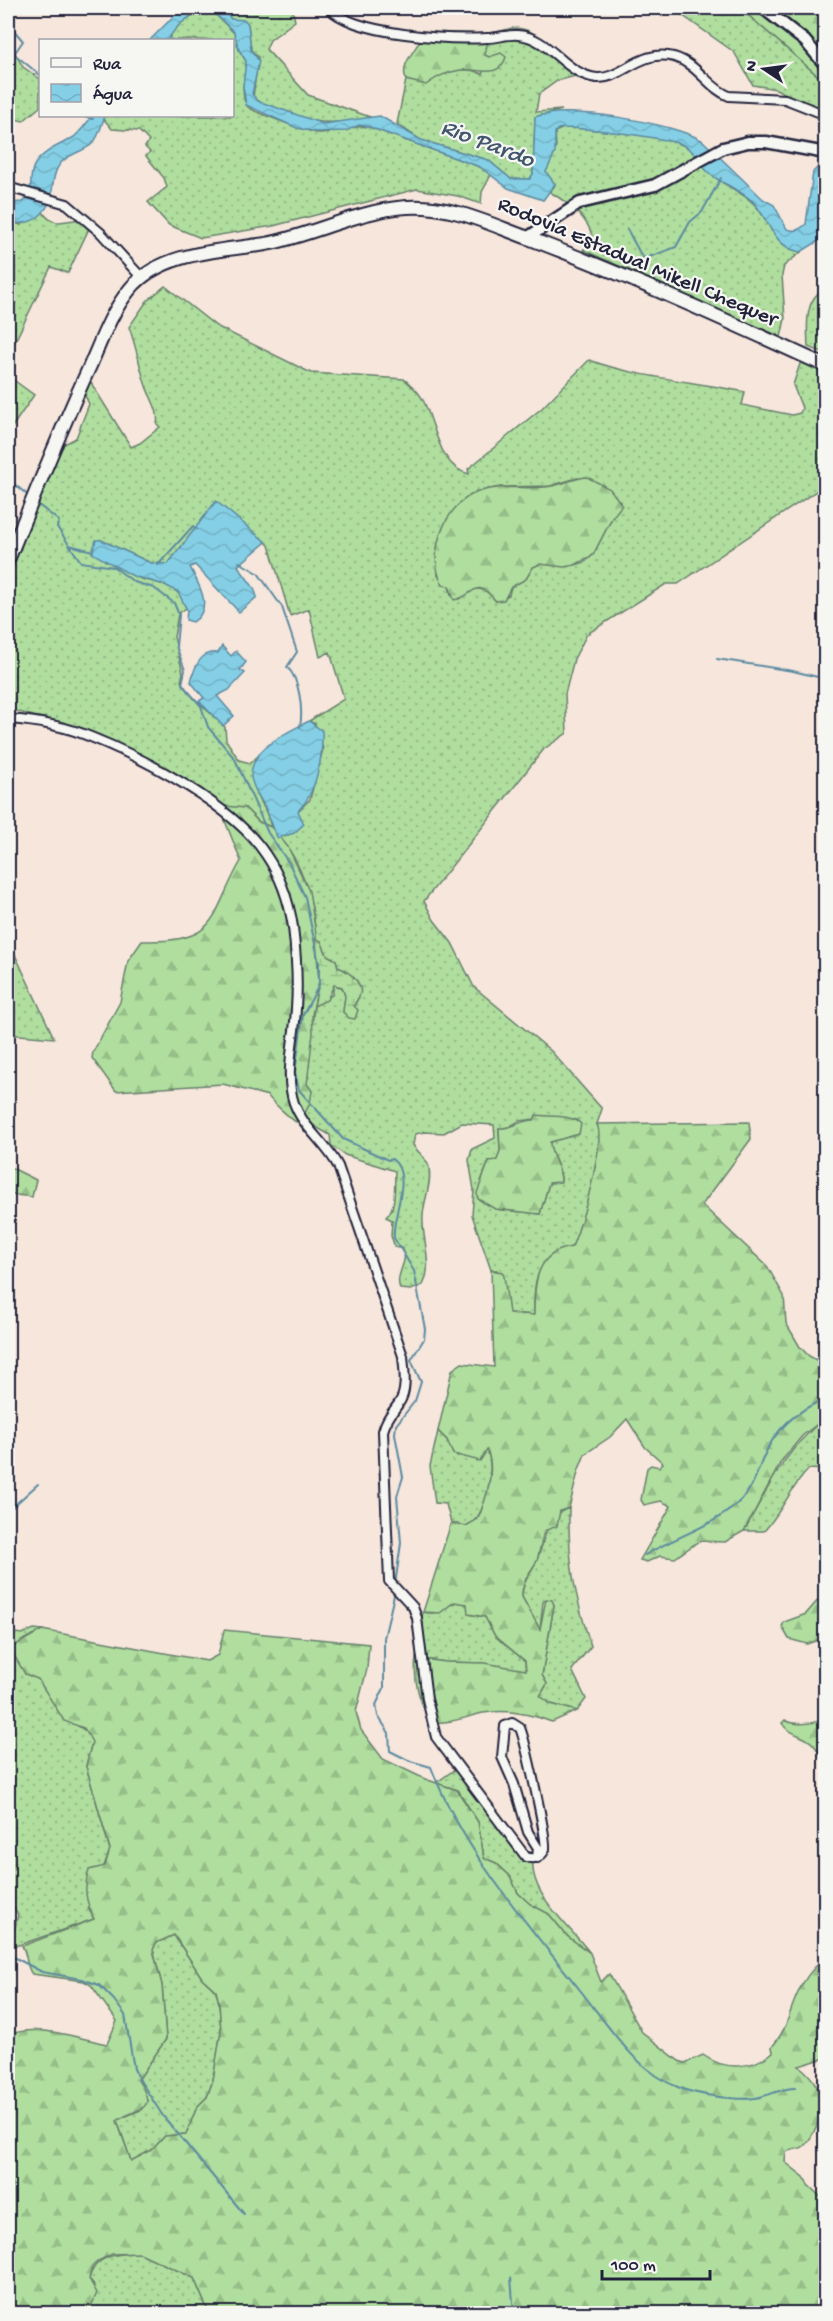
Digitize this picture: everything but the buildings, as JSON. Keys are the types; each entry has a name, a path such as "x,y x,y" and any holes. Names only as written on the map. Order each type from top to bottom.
{"main road":[{"name":"Rodovia Estadual Mikell Chequer","path":"8,560 69,412 111,319 131,287 161,265 196,255 271,243 367,214 407,207 431,208 469,216 553,246 825,366"}],"street":[{"path":"329,8 344,19 417,37 528,36 544,45 573,69 590,77 610,75 642,59 675,57 698,70 729,96 785,99 825,115"},
{"path":"763,8 805,41 825,66"},
{"path":"527,238 580,203 655,185 723,148 748,142 766,142 825,153"},
{"path":"11,189 51,199 73,208 142,278"},
{"path":"8,719 60,727 85,735 149,765 227,814 266,854 279,877 293,927 296,1005 290,1060 291,1092 304,1122 330,1151 338,1166 403,1356 404,1391 399,1403 389,1415 383,1431 389,1581 413,1606 417,1618 427,1699 436,1737 526,1857 537,1858"},
{"path":"508,1724 514,1724 522,1732 535,1784 540,1821 546,1841 544,1851 537,1858 538,1848 528,1832 514,1784 502,1757 503,1730 508,1724"}],"green space":[{"path":"221,8 292,8 295,21 270,40 266,49 308,95 373,118 340,122 311,121 283,113 253,98 258,57 251,50 248,24 231,19"},
{"path":"672,8 740,8 825,82 825,108 816,108 776,89 753,85 734,52"},
{"path":"740,8 817,8 825,14 825,82"},
{"path":"210,9 237,36 239,50 246,61 243,93 248,107 318,133 369,127 480,167 491,175 482,192 481,204 458,196 417,189 273,226 201,238 169,225 148,202 167,187 164,178 146,156 150,152 145,147 149,141 139,131 112,129 103,118 234,117 234,39 169,39 185,20"},
{"path":"512,28 531,32 582,74 557,81 539,94 536,112 562,110 535,117 533,174 530,179 511,179 488,160 421,140 397,124 406,80 426,84 446,73 460,70 482,74 489,57 484,55 489,34"},
{"path":"424,32 489,34 485,55 489,57 501,53 506,57 503,64 493,71 456,71 443,75 426,85 406,80 407,61"},
{"path":"8,40 23,67 39,78 39,108 23,121 8,117"},
{"path":"565,127 629,133 678,143 691,150 714,177 744,195 754,204 778,239 784,245 801,252 784,266 782,275 785,319 781,337 583,250 593,240 588,225 577,212 550,192 555,185 546,172 556,146 555,132"},
{"path":"43,212 53,221 85,220 92,222 68,273 51,267 8,356 8,221 21,225"},
{"path":"165,286 216,326 311,373 404,379 415,388 421,397 444,454 459,470 469,474 468,469 542,408 589,360 647,375 745,392 742,405 792,415 800,413 802,408 793,385 802,358 825,366 825,485 678,584 666,584 587,634 574,659 565,694 567,733 544,749 424,901 434,920 452,943 474,987 551,1051 602,1109 597,1124 600,1131 594,1175 583,1219 572,1247 547,1261 538,1275 534,1315 508,1313 497,1270 491,1270 472,1215 474,1190 469,1160 472,1149 495,1138 494,1125 462,1123 444,1133 415,1134 413,1145 427,1162 430,1174 423,1215 427,1259 426,1277 423,1285 411,1290 400,1289 399,1278 404,1254 403,1249 395,1247 391,1236 392,1220 386,1217 392,1208 395,1171 345,1155 331,1145 330,1135 302,1119 312,1091 307,1084 314,1006 332,995 334,985 342,987 345,996 343,1012 354,1006 359,997 350,975 338,967 336,960 327,955 321,941 316,939 313,912 306,885 295,860 280,837 294,833 298,811 310,799 323,749 315,724 309,721 344,699 330,652 320,657 309,609 290,616 269,545 216,502 168,564 151,563 101,540 109,557 116,565 138,578 163,584 175,590 183,600 186,608 178,614 174,637 183,673 181,681 188,692 225,727 226,740 239,760 250,763 257,757 253,778 254,786 271,827 259,822 245,808 221,811 216,805 81,729 8,709 8,559 53,450 76,438 89,404 81,387 88,378 131,447 140,443 160,427 157,424 156,409 145,383 129,327 147,301","holes":["577,478 597,482 621,505 593,555 585,562 575,565 540,564 533,567 526,579 511,587 509,595 496,601 487,592 478,589 459,599 451,595 449,586 438,576 436,553 476,492 500,487 550,486","557,1117 577,1120 579,1134 550,1142 561,1181 549,1183 540,1214 495,1209 481,1181 489,1161 497,1161 500,1151 499,1128 506,1129 519,1121"]},
{"path":"825,289 825,353 808,347 807,331 808,314 813,299"},
{"path":"8,376 34,395 8,433"},
{"path":"587,477 610,489 622,505 612,518 593,555 575,565 564,567 540,564 533,567 526,579 511,587 504,600 496,601 489,593 479,588 454,600 449,586 443,585 436,559 441,531 456,507 466,498 487,489 543,487"},
{"path":"225,806 245,808 259,822 271,827 288,847 309,891 316,934 319,982 312,1015 313,1033 307,1084 312,1091 310,1103 302,1119 298,1116 296,1122 268,1096 223,1084 116,1091 92,1058 120,1002 128,961 142,941 186,937 200,931 209,923 216,911 241,861 221,811"},
{"path":"8,939 11,946 54,1038 8,1034"},
{"path":"316,939 321,941 327,955 336,960 338,967 351,975 360,987 361,992 354,1006 358,1010 355,1019 349,1018 343,1012 345,996 342,987 334,985 327,1000 314,1006 319,982"},
{"path":"536,1115 566,1117 581,1124 579,1134 550,1142 561,1182 549,1183 540,1214 495,1209 478,1199 477,1193 489,1161 497,1160 500,1151 499,1128 534,1120"},
{"path":"749,1122 751,1139 702,1205 767,1266 784,1296 786,1323 800,1347 809,1356 825,1365 825,1418 802,1436 781,1462 744,1531 725,1542 699,1541 675,1558 660,1556 647,1562 640,1560 671,1506 661,1501 644,1505 641,1500 647,1468 651,1465 659,1467 663,1463 645,1447 627,1419 610,1437 585,1454 569,1508 560,1511 557,1526 544,1531 537,1561 526,1578 522,1591 522,1597 540,1629 546,1599 552,1600 554,1605 542,1675 547,1684 540,1696 551,1704 577,1711 552,1722 527,1715 500,1712 432,1722 418,1691 415,1674 416,1658 484,1663 526,1670 525,1661 495,1636 485,1617 468,1614 467,1604 454,1602 440,1613 423,1612 451,1523 466,1526 478,1519 489,1484 491,1466 487,1450 480,1461 453,1454 447,1440 438,1431 452,1370 462,1363 494,1367 491,1270 502,1272 504,1276 509,1313 534,1315 536,1282 539,1272 550,1256 572,1247 581,1221 598,1149 597,1124"},
{"path":"8,1166 36,1180 32,1197 8,1194"},
{"path":"825,1418 825,1470 809,1469 764,1531 744,1531 778,1470 798,1444"},
{"path":"438,1431 447,1440 453,1454 457,1456 487,1449 490,1468 488,1491 480,1513 466,1526 451,1523 446,1504 435,1503 430,1466"},
{"path":"569,1508 573,1578 591,1646 572,1670 586,1699 577,1711 551,1704 540,1696 547,1684 542,1675 554,1605 547,1599 543,1602 540,1629 522,1597 525,1583 536,1562 546,1530 554,1517"},
{"path":"825,1592 825,1638 807,1644 789,1639 782,1627 784,1622 806,1614"},
{"path":"461,1601 467,1604 469,1614 485,1617 495,1636 525,1661 526,1671 484,1663 416,1658 423,1612 434,1613"},
{"path":"34,1629 42,1630 23,1640 25,1674 38,1679 64,1720 89,1733 92,1742 86,1766 110,1850 88,1908 94,1919 19,1945 11,1945 18,1915 8,1896 8,1632 22,1634"},
{"path":"42,1630 207,1661 218,1655 224,1630 369,1644 367,1669 356,1712 361,1730 383,1759 425,1779 457,1790 478,1822 484,1858 496,1863 510,1876 518,1893 530,1904 549,1914 567,1936 590,1953 601,1982 609,1974 642,2032 679,2061 685,2063 703,2055 720,2064 739,2066 765,2058 773,2052 772,2047 785,2027 802,1984 825,1956 825,2058 799,2066 812,2079 819,2092 820,2116 808,2142 802,2147 786,2152 785,2162 804,2177 808,2185 825,2201 825,2313 209,2313 194,2278 140,2253 112,2254 92,2267 89,2279 97,2293 88,2313 8,2313 8,2215 12,2185 8,2168 8,2035 32,2030 45,2031 107,2044 117,2021 91,1985 84,1981 32,1974 22,1946 94,1919 86,1895 87,1877 89,1870 105,1866 110,1849 86,1766 92,1742 84,1728 64,1721 38,1679 25,1674 12,1652 12,1647","holes":["174,1935 202,1978 216,1991 221,2031 213,2080 207,2097 197,2107 186,2134 165,2136 152,2150 131,2161 117,2121 143,2108 146,2104 147,2099 138,2080 166,2039 162,1985 153,1950 156,1943"]},
{"path":"825,1718 825,1756 821,1755 812,1743 788,1730 782,1723 785,1720 800,1724 811,1723"},
{"path":"458,1767 525,1852 534,1852 533,1867 542,1894 550,1907 590,1953 567,1936 549,1914 530,1904 518,1893 510,1876 496,1863 484,1858 478,1822 458,1790 436,1783"},
{"path":"174,1935 202,1978 216,1991 221,2031 213,2080 207,2097 197,2107 186,2134 165,2136 152,2150 131,2161 117,2120 141,2110 147,2101 138,2080 166,2039 162,1985 153,1950 156,1943"},
{"path":"140,2253 194,2278 209,2313 88,2314 94,2286 89,2279 96,2265 115,2255"}],"water":[{"path":"182,8 221,8 231,19 245,20 248,24 251,50 259,61 252,94 258,101 323,124 380,116 421,140 488,160 511,179 530,179 533,174 535,117 570,113 619,117 645,122 689,134 703,141 763,199 774,205 787,229 790,230 806,224 813,172 817,168 823,168 825,197 821,199 820,240 801,252 792,250 779,240 750,199 709,173 694,153 681,144 600,130 558,129 555,132 555,153 546,172 555,184 543,200 508,188 480,167 369,127 359,125 346,131 315,132 297,128 246,105 243,86 246,61 239,50 234,32 210,9 185,20 169,39 151,39"},
{"path":"91,117 105,117 97,138 92,144 61,163 53,180 51,199 42,214 32,221 14,223 8,221 8,203 23,202 27,198 33,169 39,159 81,130"},
{"path":"216,501 266,542 238,566 254,588 257,597 239,612 195,565 190,567 204,603 203,610 193,622 186,620 187,610 178,592 165,585 133,576 92,553 96,540 101,540 151,563 168,564"},
{"path":"222,646 231,656 236,651 246,662 240,670 245,673 229,690 217,696 234,716 223,726 199,701 204,698 191,682 202,657 218,653"},
{"path":"309,721 322,731 318,774 310,794 298,811 304,824 294,833 278,838 253,785 252,767 263,749"}],"waterway":[{"path":"820,8 826,12"},
{"path":"8,12 13,19 12,28 23,41 14,54 39,74"},
{"path":"87,117 93,119"},
{"path":"627,229 642,257 647,258 676,247 690,222 702,212 721,178"},
{"path":"8,467 14,484 30,497"},
{"path":"36,503 59,521 57,527 81,562 114,567 134,582 154,588 174,603 179,615 176,646 185,670 182,684 201,706 208,727 235,759 268,833 289,863 305,897 319,963 319,985 303,1015 295,1072 299,1090 343,1139 388,1160 392,1159 398,1166 402,1186 394,1238 414,1271 425,1329 424,1339 411,1360 421,1382 415,1401 396,1425 395,1434 403,1477 397,1496 401,1543 395,1585"},
{"path":"158,565 193,526 197,529"},
{"path":"69,545 93,551"},
{"path":"239,562 258,573 282,607 297,652 287,667 295,679 300,695 300,727"},
{"path":"717,659 793,671 826,679"},
{"path":"645,1555 708,1524 731,1509 749,1490 775,1436 797,1414 826,1398"},
{"path":"8,1511 38,1484"},
{"path":"395,1591 384,1638 384,1688 376,1705 378,1716 389,1733 390,1751 410,1761 431,1767 460,1828 497,1884 624,2046 649,2071 688,2091 742,2099 795,2088"},
{"path":"8,1954 42,1972 82,1979 99,1985 114,2000 125,2015 134,2069 141,2082 163,2116 244,2214"},
{"path":"511,2278 514,2314"}],"water label":[{"name":"Rio Pardo","path":"487,145"}]}
